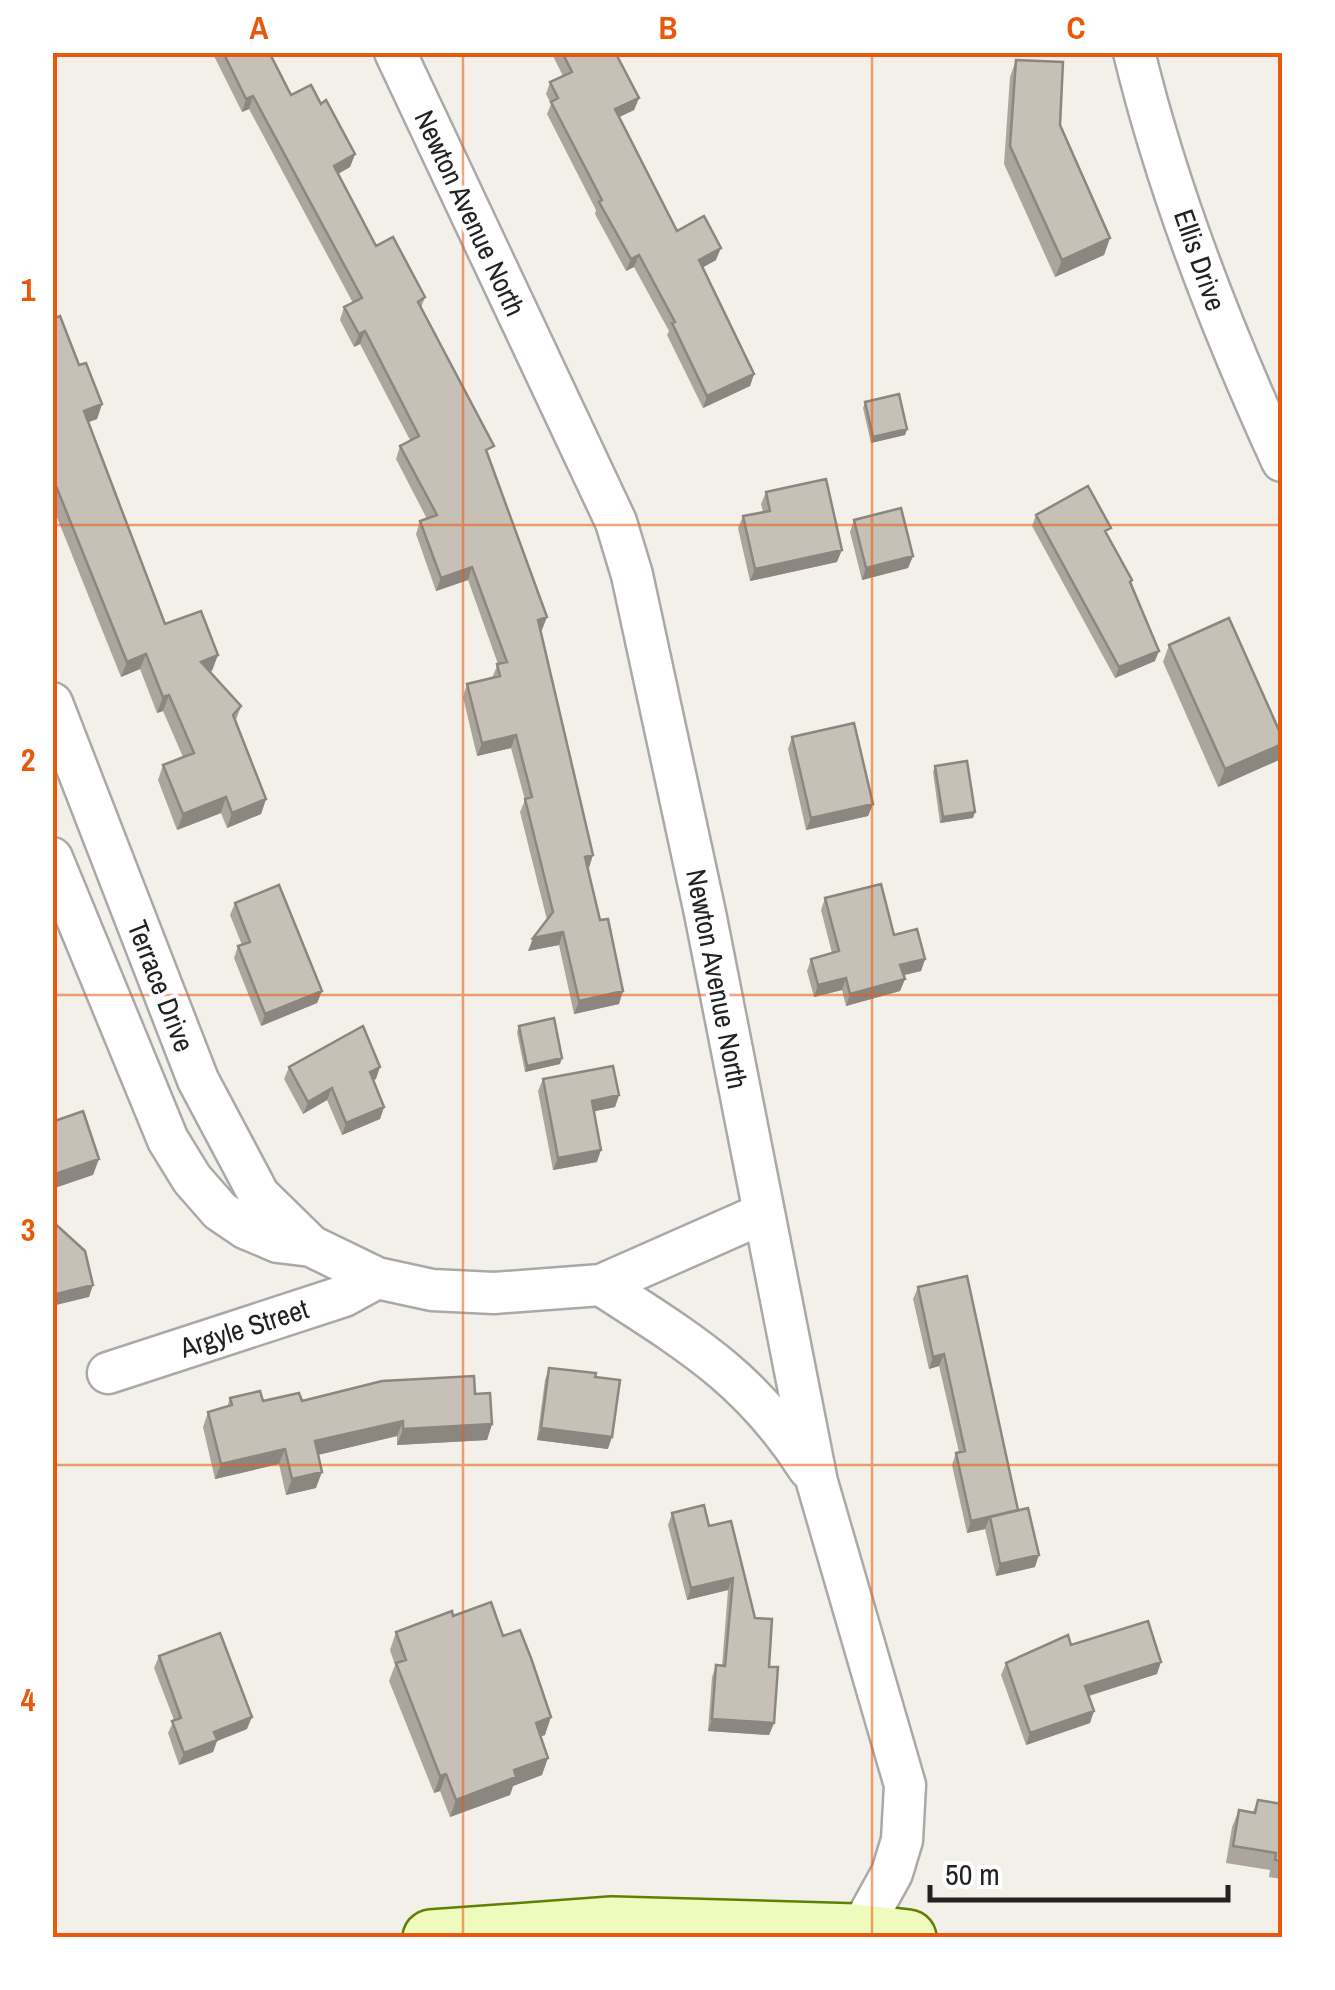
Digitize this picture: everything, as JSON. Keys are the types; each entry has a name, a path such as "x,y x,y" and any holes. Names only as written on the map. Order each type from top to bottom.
{"main road":[{"path":"431,1938 612,1926 873,1936"}],"street":[{"name":"Newton Avenue North","path":"395,52 616,522 632,574 705,913 817,1482 905,1785 902,1840 873,1936"},
{"name":"Ellis Drive","path":"1134,52 1149,114 1230,348 1282,461"},
{"name":"Terrace Drive","path":"52,703 198,1080 260,1196 311,1246 377,1278 432,1290 494,1293 601,1286 764,1214"},
{"name":"Terrace Drive","path":"52,858 146,1094 192,1179 220,1210 245,1228 278,1242 311,1246"},
{"name":"Argyle Street","path":"108,1373 344,1296 377,1278"},
{"path":"601,1286 725,1368 761,1404 817,1482"}],"building":[{"path":"223,52 269,52 291,95 311,85 321,104 326,100 355,154 334,166 376,246 393,237 425,297 418,302 494,446 486,450 547,617 538,620 593,855 585,857 600,920 608,919 623,991 579,1001 563,932 533,938 553,912 525,799 532,797 516,735 482,743 467,684 500,676 497,664 507,662 472,567 441,578 420,521 437,515 400,446 419,436 365,331 359,334 344,307 362,298 253,96 246,99"},
{"path":"562,52 615,52 639,98 615,109 677,231 704,216 721,248 699,260 754,374 707,396 672,323 675,322 639,255 631,259 551,102 558,98 550,82 572,72"},
{"path":"1016,60 1063,62 1060,125 1110,238 1062,260 1010,146"},
{"path":"60,316 79,365 86,363 102,404 84,411 165,624 201,611 218,655 201,662 241,706 233,715 266,799 232,813 226,797 183,814 163,765 194,753 169,695 163,697 146,654 127,662 52,476 52,317"},
{"path":"899,394 907,429 873,437 865,402"},
{"path":"826,479 842,550 755,569 743,516 770,511 766,492"},
{"path":"1088,486 1111,528 1105,531 1132,580 1159,651 1119,667 1036,515"},
{"path":"901,508 913,556 866,568 854,520"},
{"path":"1229,618 1282,744 1225,769 1169,645"},
{"path":"854,723 873,804 811,818 792,737"},
{"path":"967,761 975,812 943,817 935,766"},
{"path":"881,884 894,935 917,929 925,959 900,965 905,979 850,994 846,978 818,985 811,959 839,951 825,898"},
{"path":"279,885 322,991 265,1014 238,946 250,942 235,903"},
{"path":"554,1018 562,1058 527,1066 519,1026"},
{"path":"363,1026 380,1067 370,1072 384,1107 346,1123 332,1088 308,1102 289,1067"},
{"path":"613,1066 619,1095 592,1101 601,1150 558,1158 543,1079"},
{"path":"83,1111 99,1159 52,1175 52,1122"},
{"path":"52,1221 85,1251 93,1285 52,1295"},
{"path":"967,1276 1018,1510 971,1521 956,1453 965,1451 944,1354 933,1357 918,1287"},
{"path":"549,1368 620,1380 612,1437 541,1428"},
{"path":"474,1376 475,1394 490,1393 492,1424 403,1429 403,1421 315,1441 322,1472 292,1479 285,1449 221,1464 208,1412 232,1405 230,1398 260,1391 263,1401 299,1393 302,1401 382,1381"},
{"path":"704,1505 709,1526 731,1521 755,1618 772,1619 769,1667 778,1667 774,1723 712,1719 716,1665 725,1666 733,1578 691,1588 672,1513"},
{"path":"1028,1508 1039,1555 1000,1564 990,1517"},
{"path":"491,1602 503,1636 520,1630 531,1658 551,1717 536,1723 548,1758 514,1770 516,1777 456,1800 446,1774 440,1776 396,1663 406,1660 396,1632 452,1611 453,1616"},
{"path":"1148,1621 1161,1662 1085,1686 1094,1711 1030,1733 1006,1663 1068,1635 1071,1645"},
{"path":"220,1633 252,1717 214,1732 217,1740 184,1753 172,1721 181,1718 159,1656"},
{"path":"1258,1800 1282,1804 1282,1861 1275,1860 1276,1853 1233,1846 1239,1810 1255,1813"}]}
